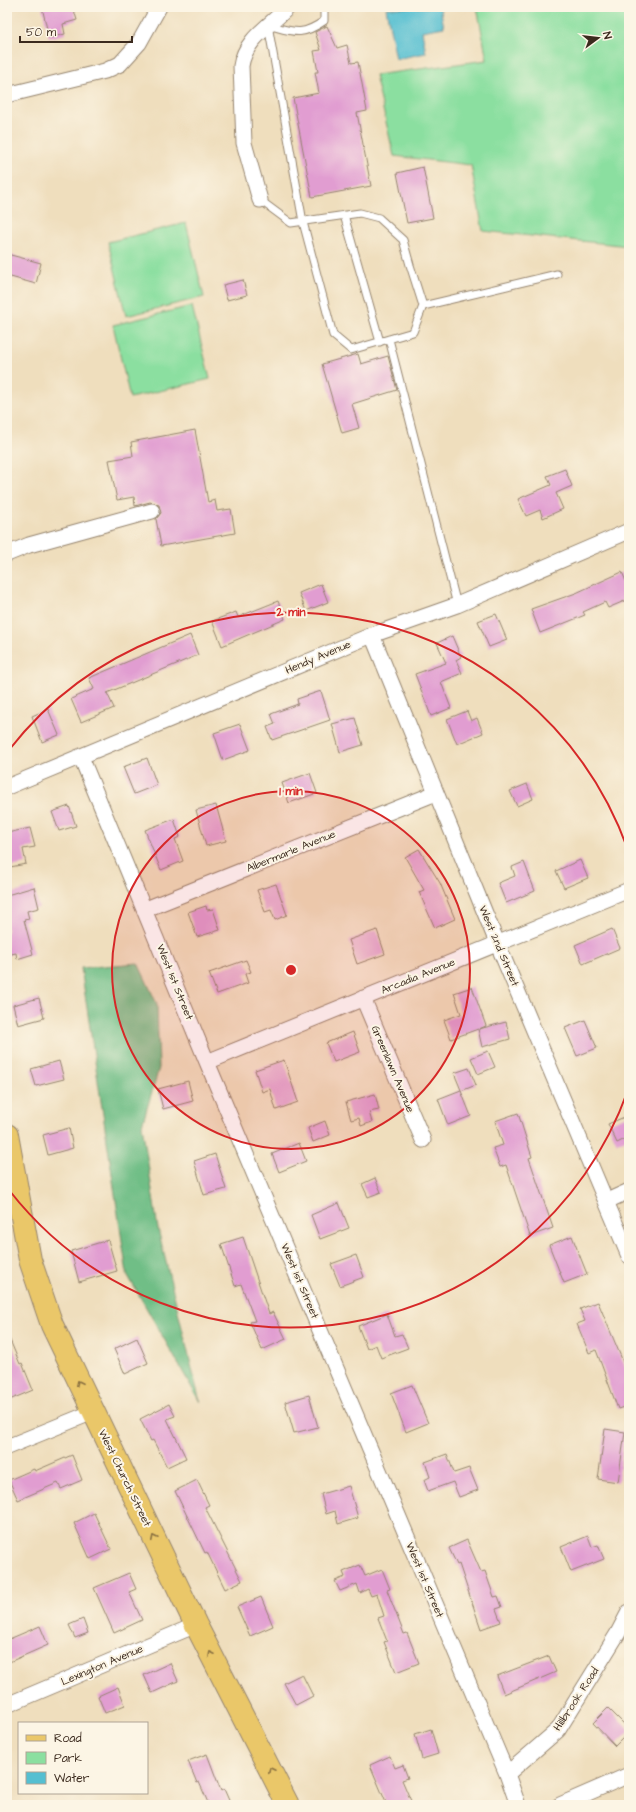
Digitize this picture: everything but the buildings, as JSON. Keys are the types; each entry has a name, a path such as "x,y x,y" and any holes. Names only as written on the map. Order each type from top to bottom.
{"main road":[{"name":"West Church Street","path":"8,1140 30,1260 52,1325 196,1625 288,1805"}],"street":[{"path":"7,95 105,71 120,64 139,43 159,7"},
{"path":"260,200 244,143 241,66 242,57 255,36 288,7"},
{"path":"7,554 29,545 152,511"},
{"name":"Hendy Avenue","path":"7,787 372,635 457,605 629,531"},
{"name":"West 2nd Street","path":"372,635 498,945 629,1256"},
{"name":"West 1st Street","path":"81,757 146,909 207,1062 507,1774 518,1805"},
{"name":"Albermarle Avenue","path":"146,909 436,793"},
{"name":"Arcadia Avenue","path":"207,1062 363,998 627,896"},
{"name":"Greenlawn Avenue","path":"363,998 423,1140"},
{"path":"607,1201 629,1191"},
{"path":"7,1448 93,1412"},
{"name":"Hillbrook Road","path":"507,1774 558,1730 618,1633 629,1612"},
{"name":"Lexington Avenue","path":"7,1705 196,1625"},
{"path":"560,1805 629,1775"}],"lane":[{"path":"260,200 291,223 303,222 360,212 379,218 404,240 423,306 413,332 351,350 333,335 303,222 268,25 297,33 314,27 324,21 324,7"},
{"path":"344,215 380,342"},
{"path":"423,306 557,274"},
{"path":"389,339 457,605"}],"green space":[{"path":"477,7 629,7 629,246 483,231 471,165 394,156 375,75 487,60"},
{"path":"186,223 204,297 126,316 108,242"},
{"path":"192,306 210,379 130,398 113,325"},
{"path":"138,963 157,1004 159,1068 142,1125 158,1229 200,1402 127,1274 81,968"}],"water":[{"path":"440,7 444,27 422,31 426,53 396,59 386,8"}]}
